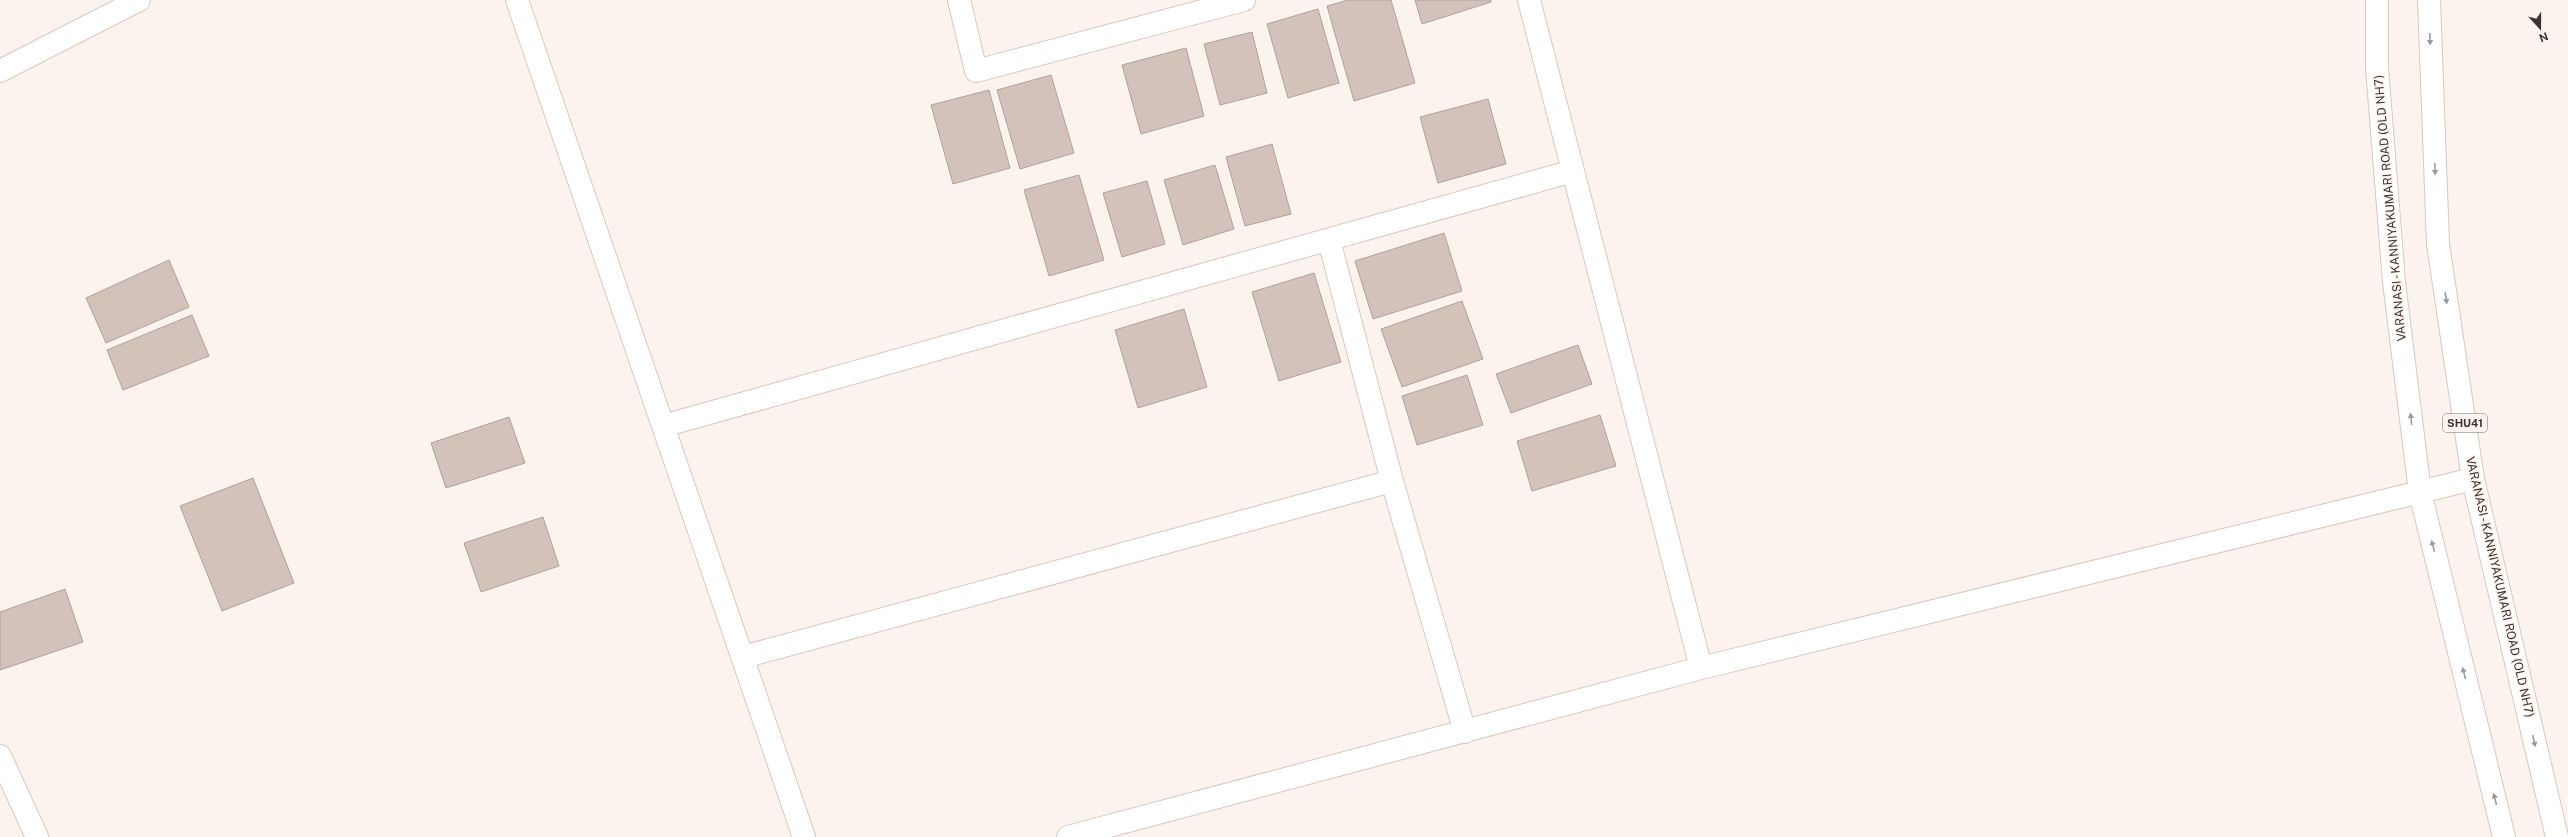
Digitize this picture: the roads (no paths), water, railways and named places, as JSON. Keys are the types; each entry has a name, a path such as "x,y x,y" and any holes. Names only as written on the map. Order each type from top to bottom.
{"street":[{"path":"0,71 139,0"},
{"path":"517,0 804,837"},
{"path":"959,0 976,71 1244,0"},
{"path":"1528,0 1701,668"},
{"name":"VARANASI - KANNIYAKUMARI ROAD (OLD NH7)","path":"2377,0 2377,68 2394,282 2420,492 2504,837"},
{"name":"VARANASI - KANNIYAKUMARI ROAD (OLD NH7)","path":"2429,0 2438,244 2473,479 2557,837"},
{"path":"663,426 1573,171"},
{"path":"1329,240 1392,481 1465,732"},
{"path":"1068,837 1701,668 2473,479"},
{"path":"743,657 1392,481"},
{"path":"0,756 37,837"}]}
